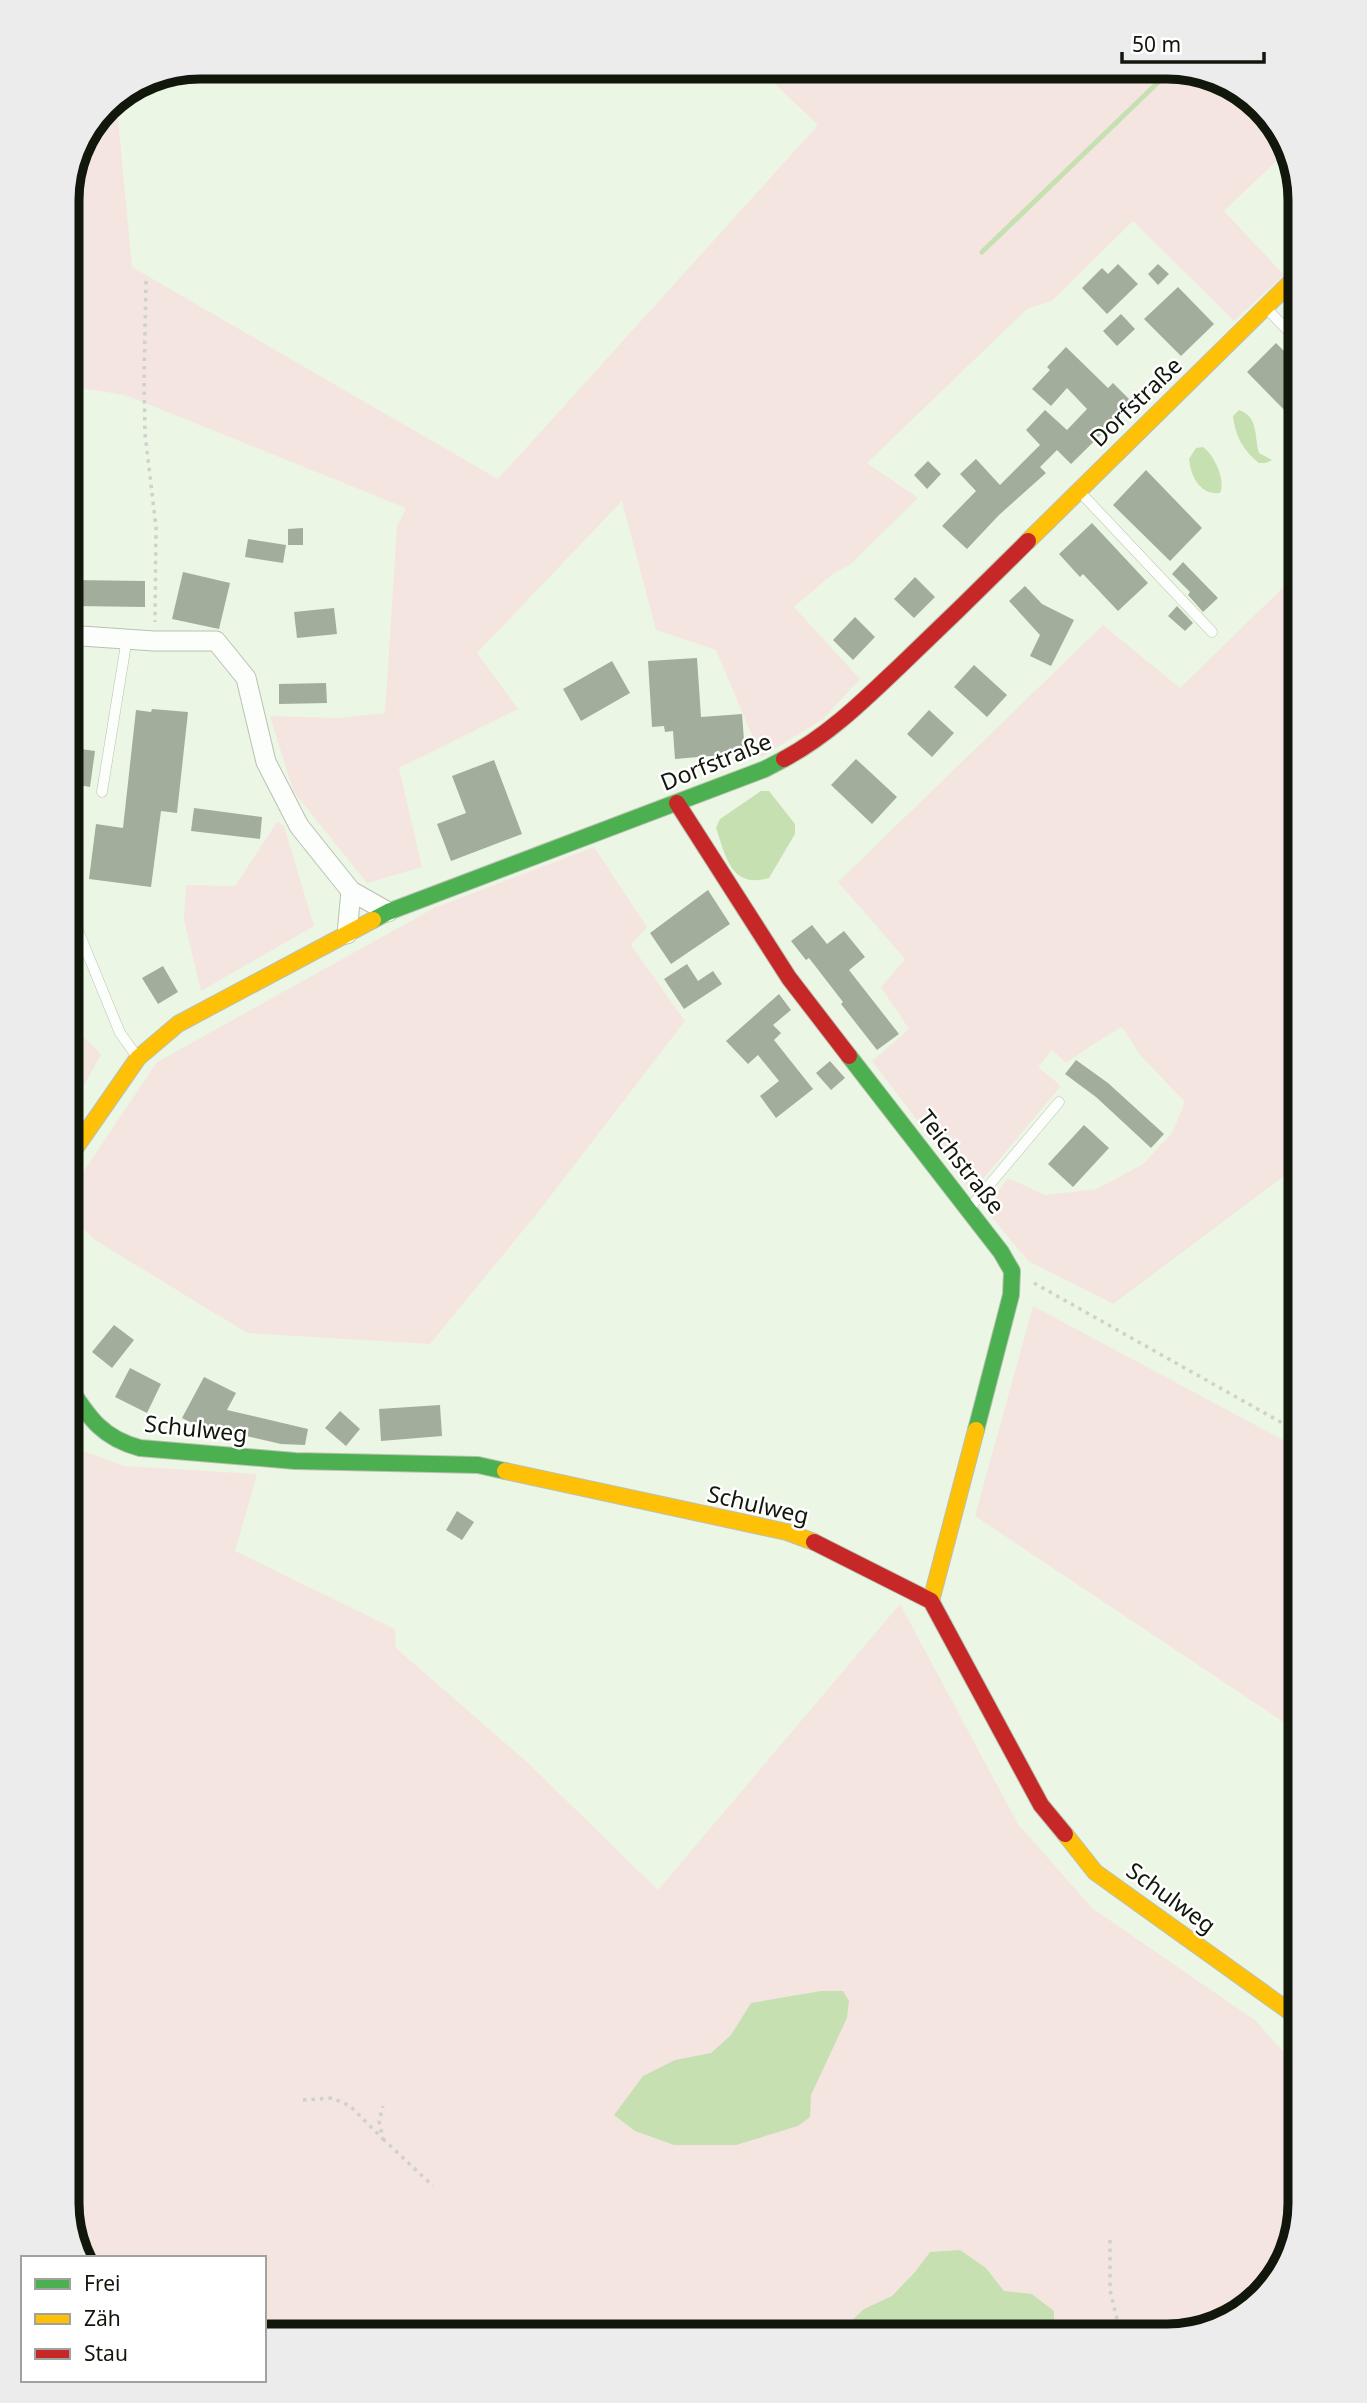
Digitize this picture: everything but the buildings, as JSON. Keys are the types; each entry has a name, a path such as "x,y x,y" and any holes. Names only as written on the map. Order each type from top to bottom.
{"street":[{"name":"Dorfstraße","path":"79,1143 138,1058 178,1024 388,912 765,769 808,746 839,723 975,595 1077,490 1288,284"},
{"path":"79,636 154,641 216,640 246,678 266,762 299,826 351,891 388,912"},
{"name":"Teichstraße","path":"677,803 789,978 1002,1252 1012,1271"},
{"path":"347,934 351,891"},
{"path":"931,1601 1011,1296 1012,1271"},
{"name":"Schulweg","path":"79,1402 108,1435 119,1442 140,1448 295,1461 478,1465 787,1532 815,1542 931,1601 1041,1805 1095,1872 1288,2010"}],"lane":[{"path":"1265,306 1288,330"},
{"path":"1077,490 1212,632"},
{"path":"102,792 127,638"},
{"path":"79,933 120,1033 138,1058"},
{"path":"969,1209 1059,1102"}],"path":[{"path":"146,281 145,434 156,527 154,641"},
{"path":"1012,1271 1288,1426"},
{"path":"303,2100 332,2098 350,2106 433,2186"},
{"path":"383,2106 379,2121 383,2140"},
{"path":"1110,2240 1110,2290 1118,2324"}],"shaded area":[{"path":"770,79 1175,79 1206,85 1221,91 1247,109 1276,146 1280,157 1224,211 1284,275 1234,321 1133,221 1052,301 1027,309 867,463 918,498 851,564 833,574 794,607 860,679 823,719 761,757 716,650 656,630 622,501 477,653 518,709 399,768 422,867 367,883 293,791 270,716 339,718 385,713 397,527 406,508 125,395 79,388 79,192 83,168 91,146 117,112 132,267 498,479 818,125"},
{"path":"1239,410 1253,422 1259,453 1272,460 1259,463 1244,448 1233,416"},
{"path":"1203,447 1218,468 1220,493 1201,488 1192,472 1189,459 1196,448"},
{"path":"1288,583 1288,1173 1113,1304 1028,1261 985,1209 1008,1178 1045,1195 1097,1189 1143,1164 1172,1133 1185,1102 1140,1055 1122,1027 1066,1063 1052,1050 1038,1067 1061,1086 972,1192 872,1061 909,1029 881,987 905,959 838,882 1103,625 1180,688"},
{"path":"761,791 769,791 795,824 795,834 769,878 746,879 732,868 716,828 720,819"},
{"path":"277,822 284,826 314,926 201,991 184,920 186,885 235,886"},
{"path":"594,847 647,927 631,945 685,1021 539,1211 430,1344 247,1333 95,1240 79,1225 79,1178 157,1062 434,908"},
{"path":"79,1033 101,1054 79,1095"},
{"path":"1033,1306 1288,1443 1288,1725 975,1516"},
{"path":"80,1450 124,1466 257,1474 235,1551 395,1629 396,1648 528,1763 658,1890 900,1604 1018,1824 1092,1908 1256,2021 1288,2057 1287,2219 1276,2257 1268,2270 1247,2294 1221,2312 1199,2320 1167,2324 266,2324 266,2256 91,2256 83,2235 79,2203"},
{"path":"821,1991 843,1991 849,2001 847,2018 811,2095 810,2117 798,2126 736,2145 674,2145 635,2131 614,2115 643,2076 675,2060 711,2053 731,2035 751,2003"},
{"path":"960,2250 986,2268 1004,2291 1032,2294 1054,2311 1054,2324 848,2324 864,2309 892,2296 930,2252"}],"waterway":[{"path":"982,252 1162,79"}],"traffic: fast":[{"path":"373,920 765,769 784,759"},
{"path":"849,1056 1001,1252 1012,1271 1011,1295 976,1430"},
{"path":"79,1401 105,1432 140,1448 295,1461 478,1465 505,1471"}],"traffic: slow":[{"path":"1028,541 1288,285"},
{"path":"79,1143 138,1058 178,1024 373,920"},
{"path":"931,1601 976,1430"},
{"path":"505,1471 787,1532 814,1542"},
{"path":"1065,1834 1095,1872 1288,2010"}],"traffic: jam":[{"path":"784,759 816,739 860,704 1028,541"},
{"path":"677,803 789,978 849,1056"},
{"path":"814,1542 931,1601 1041,1805 1065,1834"}]}
